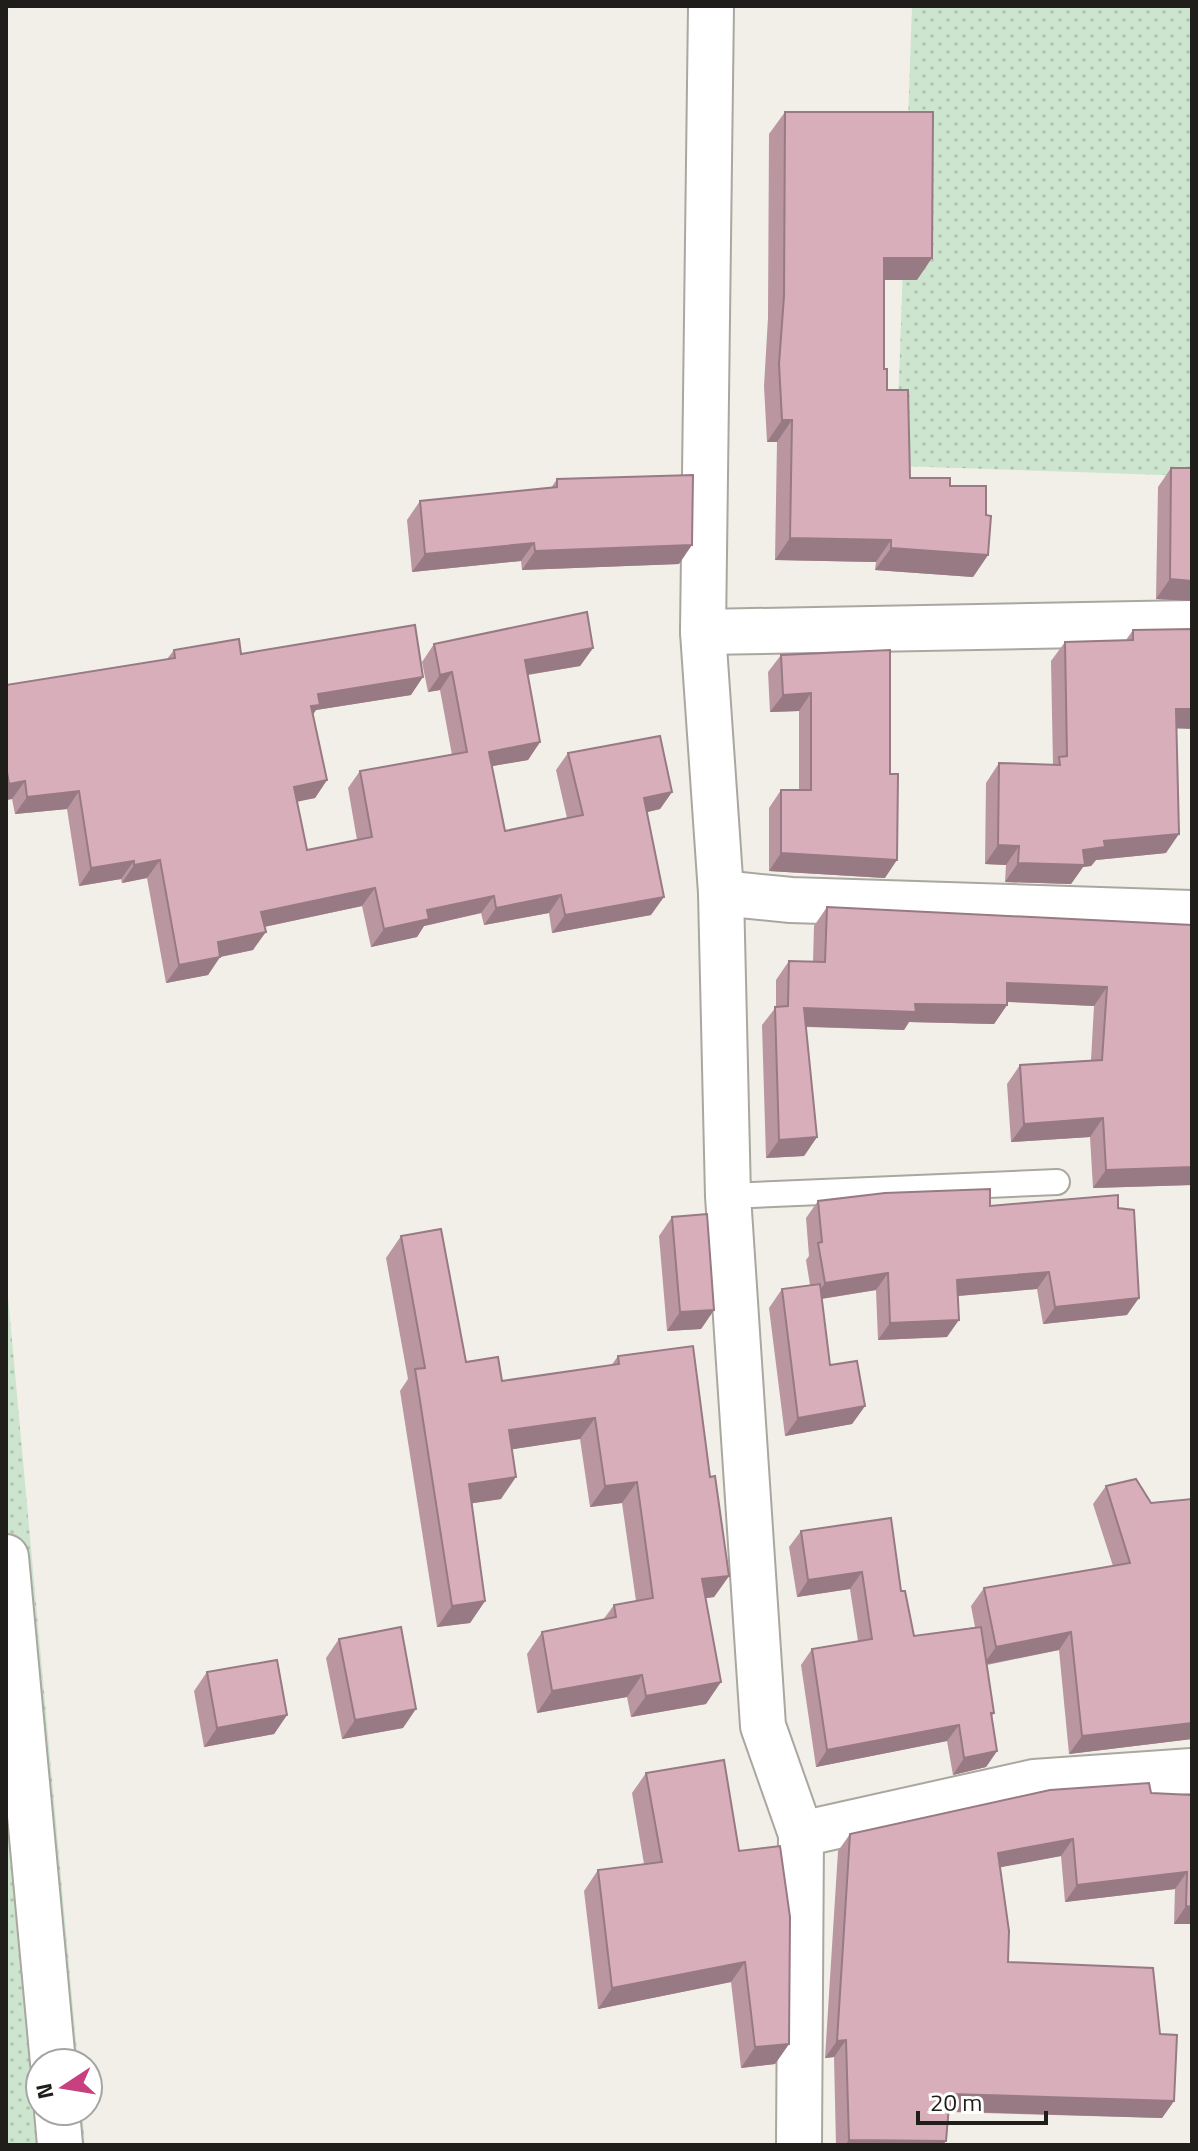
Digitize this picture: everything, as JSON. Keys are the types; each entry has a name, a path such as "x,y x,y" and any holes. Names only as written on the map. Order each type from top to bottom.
{"street":[{"path":"711,6 703,632 721,893 728,1196 763,1726 801,1834 799,2145"},
{"path":"703,632 1192,623"},
{"path":"721,893 791,900 1192,913"},
{"path":"6,1557 52,2047"},
{"path":"801,1834 1034,1782 1192,1771"}],"lane":[{"path":"728,1196 1057,1182"}],"green space":[{"path":"912,6 1192,6 1192,476 896,466"},
{"path":"6,1274 77,2047 24,2047 24,2127 83,2127 85,2145 6,2145"}],"building":[{"path":"785,112 933,112 932,258 884,258 884,369 887,369 887,390 908,390 910,478 950,478 950,486 986,486 986,515 991,516 988,555 891,548 891,540 790,538 792,420 782,420 779,364 784,296"},
{"path":"1171,468 1192,468 1192,581 1170,579"},
{"path":"693,475 692,545 535,551 534,543 425,554 420,501 557,487 557,479"},
{"path":"587,612 593,648 525,660 540,742 489,752 505,831 583,815 568,753 660,736 672,792 644,798 664,897 565,915 561,895 496,908 494,896 427,910 429,919 384,929 375,888 261,912 266,932 218,942 220,957 179,965 160,860 91,868 79,791 27,797 25,781 9,784 6,766 6,685 175,658 174,650 239,639 241,654 415,625 423,677 318,694 320,705 311,706 327,780 294,787 307,850 372,837 360,771 467,752 452,672 440,675 434,644"},
{"path":"1192,629 1192,709 1176,709 1179,834 1104,841 1105,847 1083,850 1085,865 1018,863 1019,846 998,845 999,763 1060,765 1059,757 1067,756 1065,642 1133,640 1133,630"},
{"path":"890,650 890,774 898,774 897,860 781,853 781,790 811,790 811,693 783,695 781,655"},
{"path":"827,907 1192,925 1192,1167 1106,1170 1103,1118 1024,1124 1020,1065 1102,1060 1107,987 1007,983 1007,1005 915,1004 916,1012 804,1008 817,1137 779,1140 775,1007 788,1006 789,961 825,962"},
{"path":"990,1189 990,1206 1118,1195 1118,1208 1134,1210 1139,1298 1055,1307 1049,1272 957,1280 959,1320 890,1323 888,1273 825,1283 818,1243 822,1242 818,1201 885,1193"},
{"path":"707,1214 714,1310 680,1312 672,1217"},
{"path":"441,1229 466,1362 498,1357 502,1381 619,1364 618,1356 693,1346 710,1477 715,1476 729,1576 702,1579 721,1682 646,1696 642,1675 552,1691 542,1632 616,1617 614,1605 653,1598 637,1482 605,1486 595,1418 509,1430 516,1477 469,1484 485,1601 452,1606 415,1369 425,1368 401,1236"},
{"path":"820,1284 830,1365 857,1361 865,1406 798,1418 782,1289"},
{"path":"1136,1479 1151,1503 1192,1499 1192,1723 1082,1736 1071,1632 996,1647 984,1588 1130,1563 1106,1486"},
{"path":"891,1518 901,1591 905,1591 914,1636 981,1627 997,1751 964,1758 959,1725 827,1750 812,1649 872,1639 862,1572 808,1580 801,1531"},
{"path":"401,1627 416,1709 355,1720 339,1639"},
{"path":"277,1660 287,1715 217,1728 207,1672"},
{"path":"724,1760 739,1851 780,1846 790,1917 789,2044 755,2047 745,1962 612,1988 598,1870 662,1862 646,1773"},
{"path":"1149,1783 1151,1793 1192,1795 1192,1907 1186,1906 1187,1872 1077,1885 1073,1839 998,1853 1009,1931 1008,1962 1153,1968 1160,2034 1177,2035 1174,2101 950,2094 946,2141 849,2140 846,2040 837,2041 850,1834 1050,1790"}]}
